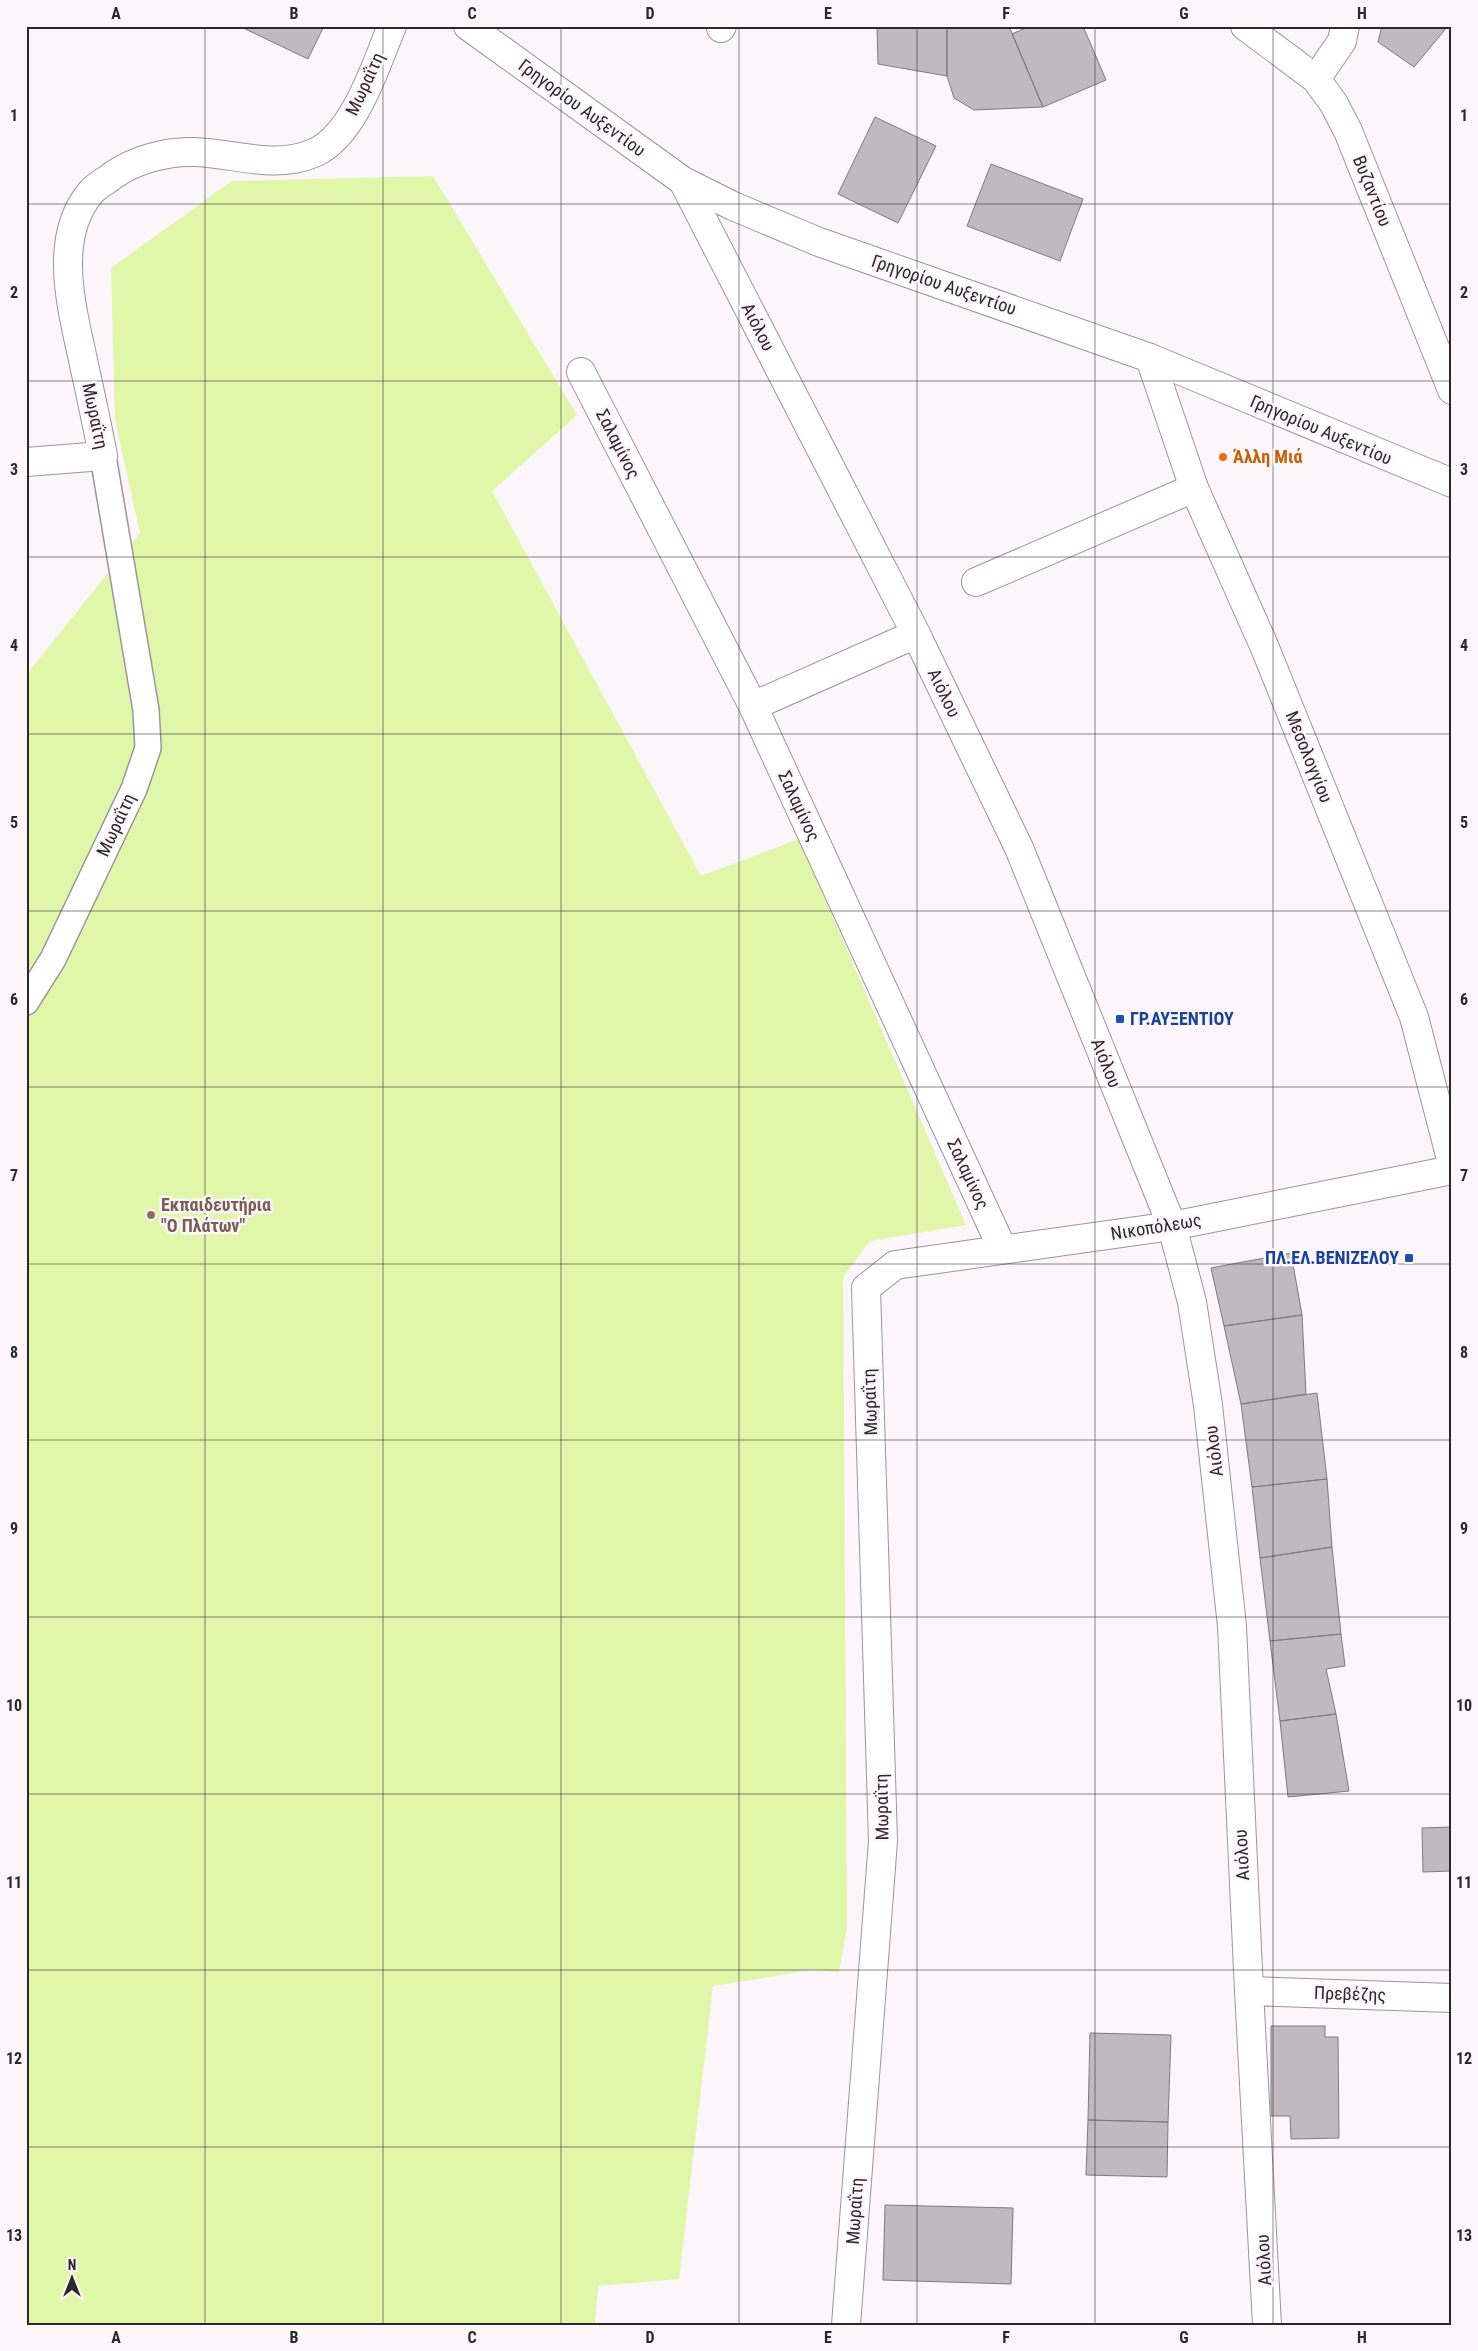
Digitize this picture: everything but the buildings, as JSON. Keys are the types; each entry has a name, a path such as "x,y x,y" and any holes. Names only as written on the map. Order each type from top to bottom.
{"street":[{"name":"Μωραΐτη","path":"104,456 68,289 68,251 77,217 91,191 122,169 153,156 194,152 260,161 289,159 315,152 342,131 358,107 392,26"},
{"name":"Γρηγορίου Αυξεντίου","path":"468,26 683,181 733,206 819,242 1150,358 1452,484"},
{"name":"Βυζαντίου","path":"1245,26 1316,79 1334,104 1348,131 1452,390"},
{"path":"1316,79 1342,41 1345,26"},
{"name":"Αιόλου","path":"683,181 916,634 1019,848 1172,1226 1192,1302 1208,1404 1231,1616 1248,1991 1267,2325"},
{"name":"Μεσολογγίου","path":"1150,358 1194,488 1265,648 1414,1017 1452,1163"},
{"name":"Σαλαμίνος","path":"581,372 753,706 1002,1248"},
{"path":"26,462 104,456"},
{"path":"976,582 1194,488"},
{"path":"753,706 916,634"},
{"name":"Νικοπόλεως","path":"866,1288 894,1265 1002,1248 1172,1226 1452,1170"},
{"name":"Μωραΐτη","path":"846,2325 883,1841 866,1288"},
{"name":"Πρεβέζης","path":"1248,1991 1452,1998"}],"lane":[{"name":"Μωραΐτη","path":"26,1002 61,941 134,789 148,748 146,710 104,456"}],"green space":[{"path":"433,176 577,415 492,491 701,876 799,839 966,1225 870,1241 843,1277 847,1927 839,1972 811,1970 713,1986 679,2279 598,2286 595,2325 26,2325 26,675 140,533 115,420 111,268 232,181"}],"place":[{"name":"Άλλη Μιά","path":"1223,457"},
{"name":"ΓΡ.ΑΥΞΕΝΤΙΟΥ","path":"1120,1019"},
{"name":"Εκπαιδευτήρια \"Ο Πλάτων\"","path":"151,1215"},
{"name":"ΠΛ.ΕΛ.ΒΕΝΙΖΕΛΟΥ","path":"1409,1258"}]}
